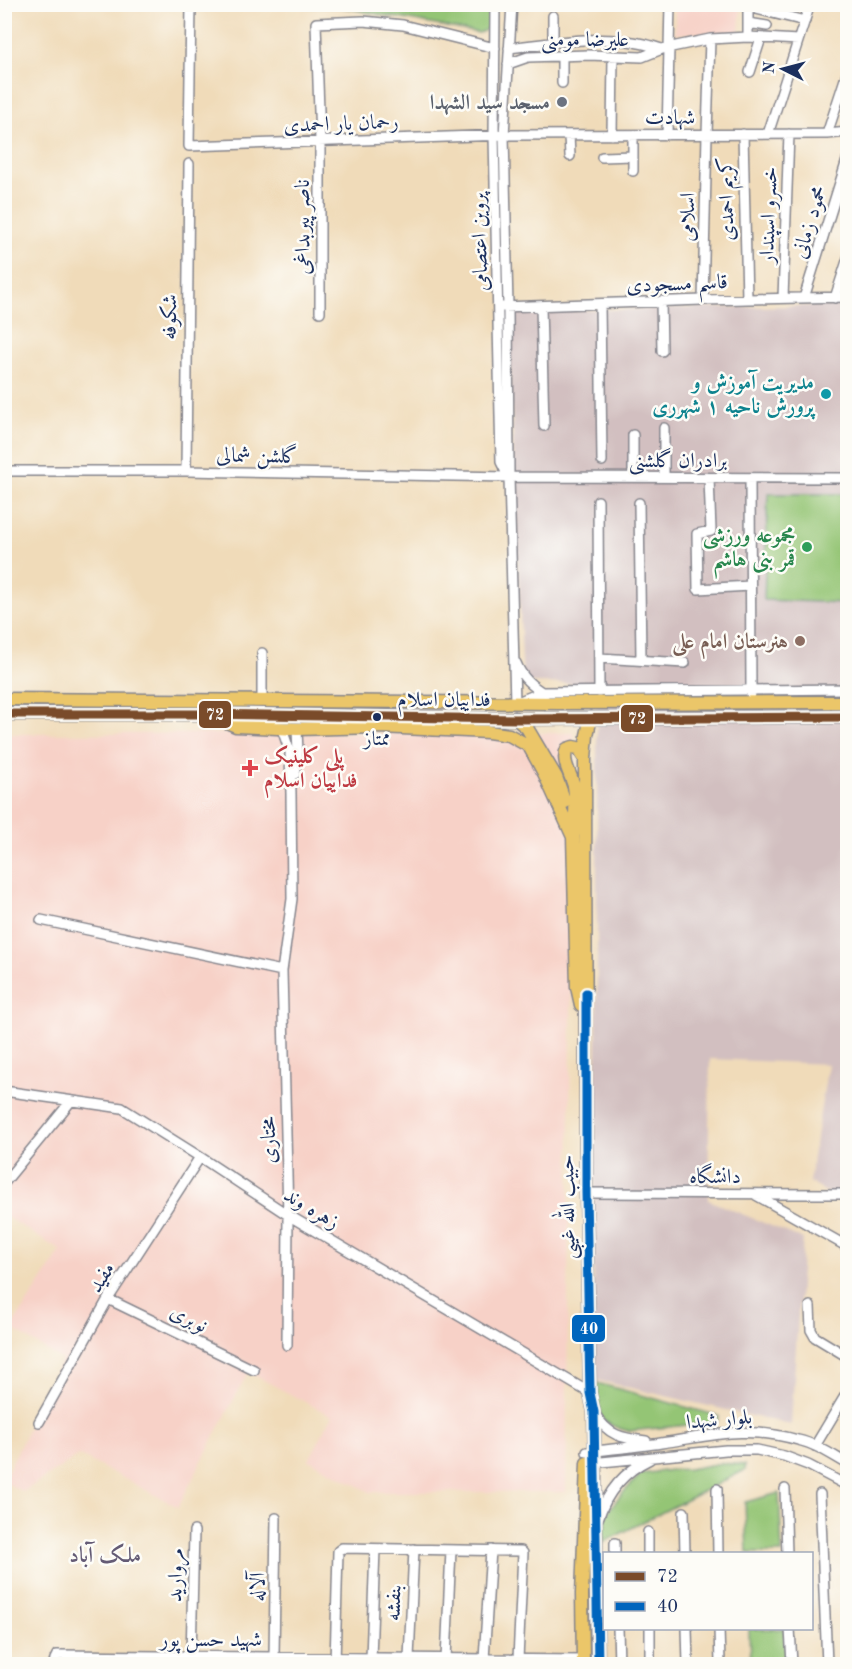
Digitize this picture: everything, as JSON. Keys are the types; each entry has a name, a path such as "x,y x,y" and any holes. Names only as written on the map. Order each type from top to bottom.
{"main road":[{"name":"فداییان اسلام","path":"4,699 515,703 848,702"},
{"path":"515,703 515,719"},
{"name":"فداییان اسلام","path":"4,714 207,714 515,719 848,717"},
{"path":"207,714 236,726 282,729 380,727 509,735 529,746 573,837"},
{"name":"حبیب الله غیبی","path":"583,1662 582,1594 594,1412 590,1393 586,1193 585,759 586,735 591,718"},
{"name":"حبیب الله غیبی","path":"515,719 527,728 556,777 573,837 577,987 586,1020"},
{"path":"573,837 576,811 574,789 564,761 565,753 567,749 578,748 585,759"},
{"name":"حبیب الله غیبی","path":"590,1393 586,1411 595,1525 598,1665"},
{"path":"582,1594 597,1593"}],"street":[{"name":"رحمان یار احمدی","path":"191,4 189,146 494,135"},
{"name":"پروین اعتصامی","path":"495,4 494,135 503,307 515,703"},
{"name":"پروین اعتصامی","path":"503,307 504,135 512,4"},
{"path":"667,135 666,48 670,4"},
{"path":"768,134 810,4"},
{"path":"748,37 748,6 805,21"},
{"path":"552,16 553,43"},
{"name":"ناصر پیربداغی","path":"320,312 320,141 316,23 363,21 403,25 495,48"},
{"path":"748,23 767,26"},
{"name":"علیرضا مومنی","path":"508,64 528,57 642,57 666,48 710,39 748,37 798,40"},
{"path":"750,72 761,38"},
{"name":"اسلامی","path":"703,300 710,39"},
{"name":"علیرضا مومنی","path":"509,48 572,40 608,40 666,48"},
{"path":"562,56 562,83"},
{"path":"612,135 613,56"},
{"path":"827,134 848,70"},
{"name":"شهادت","path":"494,135 827,134 848,132"},
{"name":"کریم احمدی","path":"743,134 747,299"},
{"name":"خسرو اسپندار","path":"783,297 789,134"},
{"path":"569,135 570,156"},
{"path":"633,135 633,171"},
{"path":"602,157 633,156"},
{"name":"محمود زمانی","path":"804,298 848,156"},
{"name":"شکوفه","path":"186,471 189,164"},
{"path":"835,298 848,258"},
{"name":"قاسم مسجودی","path":"503,307 783,297 848,297"},
{"path":"661,301 662,351"},
{"path":"600,304 602,461"},
{"path":"541,306 544,426"},
{"path":"664,428 664,477"},
{"path":"633,435 633,477"},
{"name":"گلشن شمالی","path":"4,471 186,471 509,477"},
{"name":"برادران گلشنی","path":"509,477 848,478"},
{"path":"709,478 711,531 697,534 698,589 750,586"},
{"path":"750,478 751,703"},
{"path":"598,501 599,692"},
{"path":"639,502 641,660"},
{"path":"262,653 262,701"},
{"path":"599,658 685,663"},
{"path":"515,660 520,674 531,685 560,703"},
{"path":"515,703 542,692 848,689"},
{"name":"مختاری","path":"282,729 290,752 291,794 292,899 282,971 288,1215 288,1345"},
{"name":"مختاری","path":"291,794 298,753 297,729"},
{"path":"41,920 282,971"},
{"name":"زهره وند","path":"4,1091 122,1108 288,1215 590,1393"},
{"path":"4,1183 71,1101"},
{"name":"مفید","path":"39,1422 108,1299 200,1157"},
{"name":"دانشگاه","path":"586,1193 844,1194"},
{"path":"754,1194 848,1247"},
{"name":"نوبری","path":"108,1299 254,1370"},
{"path":"810,1306 811,1330 815,1337 848,1357"},
{"path":"815,1446 848,1391"},
{"path":"594,1412 608,1431 620,1437 660,1444"},
{"name":"بلوار شهدا","path":"591,1457 726,1432 752,1432 800,1440 848,1464"},
{"name":"بلوار شهدا","path":"591,1457 654,1457 726,1450 757,1450 784,1456 808,1465 848,1486"},
{"path":"595,1525 612,1489 637,1465 654,1457"},
{"path":"717,1489 718,1552"},
{"path":"785,1489 787,1552"},
{"path":"820,1494 827,1665"},
{"path":"684,1512 685,1552"},
{"name":"آلاله","path":"274,1657 276,1518"},
{"name":"مروارید","path":"191,1657 194,1531"},
{"path":"648,1532 648,1552"},
{"path":"335,1661 338,1551 342,1548 522,1552 518,1659"},
{"path":"371,1658 375,1549"},
{"name":"بنفشه","path":"409,1658 414,1549"},
{"path":"446,1659 451,1550"},
{"path":"484,1659 491,1550"},
{"path":"618,1630 619,1665"},
{"path":"650,1630 650,1665"},
{"path":"687,1630 688,1665"},
{"path":"719,1630 720,1665"},
{"path":"790,1630 792,1665"},
{"name":"شهید حسن پور","path":"55,1660 57,1655 111,1661 166,1661 191,1657 234,1661 274,1657 335,1661 409,1658 583,1662"}],"shaded area":[{"path":"675,5 741,5 739,32 675,34"},
{"path":"847,305 847,1204 809,1182 828,1064 710,1059 708,1200 803,1239 791,1425 592,1379 597,1025 597,684 523,683 508,312"},
{"path":"574,733 566,1492 370,1492 309,1460 332,1416 248,1372 178,1507 79,1455 23,1492 5,1482 4,1479 62,1360 11,1328 61,1251 5,1216 5,734"}],"green space":[{"path":"306,5 490,5 490,28 479,33 340,7 307,7"},
{"name":"مجموعه ورزشی قمر بنی هاشم","path":"768,494 847,494 847,603 764,600"},
{"path":"593,1382 719,1416 717,1422 629,1431 610,1424 600,1415"},
{"path":"721,1463 745,1465 745,1470 604,1542 603,1526 607,1513 641,1474"},
{"path":"779,1493 782,1552 747,1552 745,1502"},
{"path":"749,1630 784,1630 786,1664 750,1664"}],"transit line":[{"name":"72","path":"4,714 207,714 515,719 848,717"},
{"name":"40","path":"586,993 586,1193 590,1393 594,1412 598,1664"}],"place":[{"name":"مسجد سید الشهدا","path":"562,102"},
{"name":"مدیریت آموزش و پرورش ناحیه ۱ شهرری","path":"826,394"},
{"name":"مجموعه ورزشی قمر بنی هاشم","path":"807,547"},
{"name":"هنرستان امام علی","path":"800,641"},
{"name":"ممتاز","path":"377,717"},
{"name":"پلی کلینیک فداییان اسلام","path":"250,768"}],"district":[{"name":"ملک آباد","path":"105,1554"}]}
